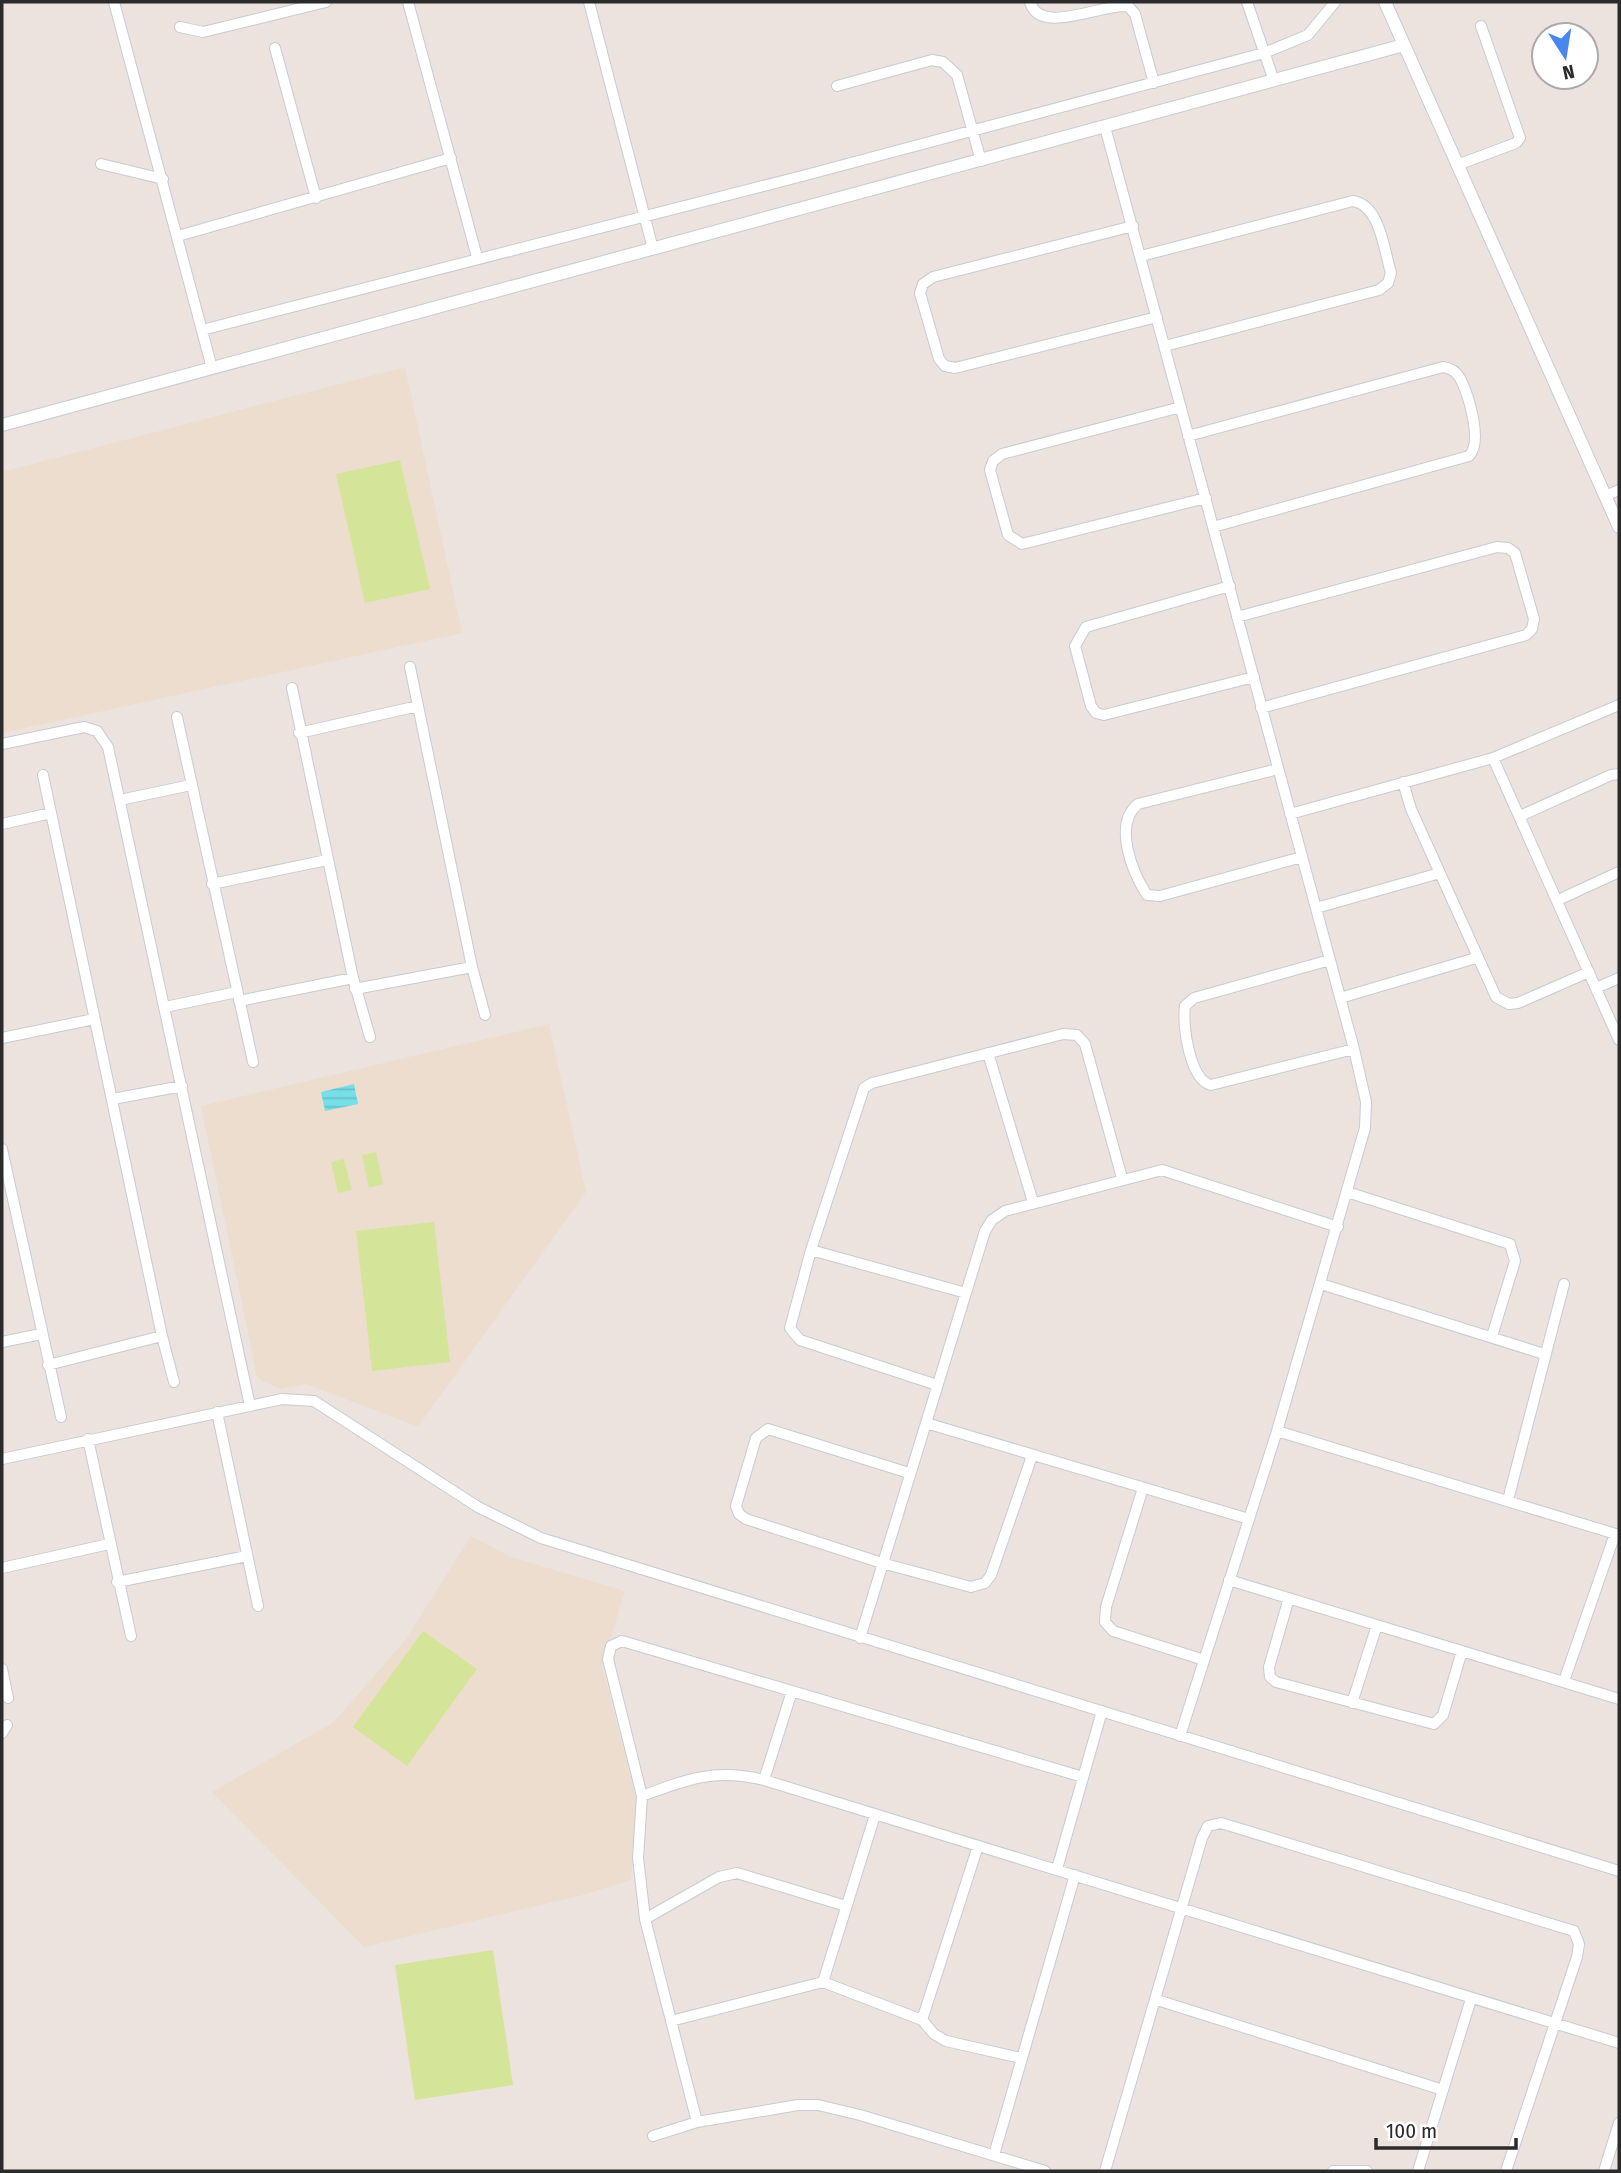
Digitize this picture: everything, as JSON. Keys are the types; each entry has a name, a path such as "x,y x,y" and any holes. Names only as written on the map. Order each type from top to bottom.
{"street":[{"path":"114,2 212,368"},
{"path":"180,27 203,32 326,2"},
{"path":"408,2 477,257"},
{"path":"589,2 653,249"},
{"path":"1030,2 1033,12 1042,18 1054,19 1115,5 1128,6 1135,14 1154,83"},
{"path":"1247,2 1274,81"},
{"path":"202,330 477,257 644,218 1264,53 1308,35 1335,2"},
{"path":"1385,2 1619,527"},
{"path":"1457,165 1516,143 1520,138 1481,26"},
{"path":"2,425 1404,45"},
{"path":"275,48 316,198"},
{"path":"836,86 932,60 943,62 957,75 981,161"},
{"path":"1105,127 1354,1049 1367,1115 1338,1227 1277,1431 1180,1736"},
{"path":"178,236 451,158"},
{"path":"101,164 163,179"},
{"path":"1141,256 1353,201 1364,203 1372,210 1391,273 1388,283 1379,290 1165,346"},
{"path":"1133,226 933,277 923,284 920,293 939,359 945,366 955,368 1157,317"},
{"path":"1188,436 1443,367 1452,369 1460,377 1478,438 1476,450 1469,456 1213,527"},
{"path":"1181,407 1002,454 993,461 990,470 1008,535 1022,544 1206,498"},
{"path":"1605,496 1619,491"},
{"path":"1237,617 1497,547 1508,548 1515,554 1534,619 1532,629 1526,635 1261,708"},
{"path":"1230,586 1086,627 1075,646 1091,706 1096,713 1104,715 1254,677"},
{"path":"410,667 472,967 485,1015"},
{"path":"292,688 299,733 354,984 370,1037"},
{"path":"1290,814 1493,758 1619,705"},
{"path":"299,733 418,706"},
{"path":"177,717 253,1062"},
{"path":"2,744 84,727 97,731 108,747 250,1406"},
{"path":"1493,758 1619,1040"},
{"path":"1278,769 1138,804 1125,820 1124,831 1140,884 1147,895 1160,896 1301,857"},
{"path":"1520,816 1611,775 1619,774"},
{"path":"43,775 174,1382"},
{"path":"1403,782 1476,958 1496,998 1509,1004 1589,972"},
{"path":"120,800 191,785"},
{"path":"2,824 51,813"},
{"path":"212,884 327,860"},
{"path":"1558,900 1619,872"},
{"path":"1316,908 1440,873"},
{"path":"1340,998 1476,958"},
{"path":"1330,960 1194,998 1185,1006 1184,1017 1195,1075 1202,1083 1211,1085 1354,1049"},
{"path":"164,1007 472,967"},
{"path":"1596,988 1619,978"},
{"path":"2,1038 94,1020"},
{"path":"937,1385 793,1336 790,1325 811,1250 864,1088 872,1083 1063,1034 1077,1035 1085,1044 1122,1178"},
{"path":"988,1053 1033,1202"},
{"path":"113,1099 181,1086"},
{"path":"2,1149 61,1417"},
{"path":"860,1638 985,1231 992,1220 1005,1211 1033,1202 1162,1170 1177,1172 1338,1227"},
{"path":"1347,1192 1510,1244 1515,1261 1492,1336"},
{"path":"811,1250 966,1293"},
{"path":"1321,1284 1544,1354"},
{"path":"1507,1500 1564,1284"},
{"path":"2,1342 41,1334"},
{"path":"48,1365 162,1336"},
{"path":"2,1459 217,1412 294,1398 314,1401 478,1507 541,1538 1619,1871"},
{"path":"217,1412 258,1606"},
{"path":"926,1423 1032,1457 1249,1519"},
{"path":"909,1473 773,1429 759,1434 754,1443 737,1500 739,1514 882,1563 966,1587 985,1583 991,1576 1032,1457"},
{"path":"1277,1431 1617,1534 1564,1681"},
{"path":"88,1439 117,1582 131,1636"},
{"path":"1143,1488 1105,1607 1105,1620 1113,1631 1204,1660"},
{"path":"2,1568 109,1544"},
{"path":"117,1582 247,1556"},
{"path":"1229,1580 1619,1699"},
{"path":"1289,1598 1269,1667 1270,1677 1276,1682 1424,1723 1436,1723 1443,1715 1462,1651"},
{"path":"1352,1703 1377,1625"},
{"path":"697,2122 645,1919 638,1858 642,1796 608,1658 614,1643 630,1641 1083,1777"},
{"path":"2,1669 8,1698"},
{"path":"764,1780 792,1691"},
{"path":"1058,1869 1102,1711"},
{"path":"642,1796 714,1773 742,1774 1619,2043"},
{"path":"823,1982 875,1815"},
{"path":"1105,2171 1157,2000 1203,1834 1208,1826 1221,1823 1565,1926 1576,1934 1578,1950 1506,2171"},
{"path":"922,2020 978,1846"},
{"path":"645,1919 719,1877 737,1873 846,1906"},
{"path":"994,2155 1075,1875"},
{"path":"671,2021 823,1982 922,2020 934,2034 946,2041 1021,2058"},
{"path":"1418,2171 1471,1998"},
{"path":"1157,2000 1443,2090"},
{"path":"653,2136 697,2122 798,2105 818,2105 837,2108 1045,2171"},
{"path":"1604,2171 1619,2123"},
{"path":"1333,2171 1367,2171"}],"shaded area":[{"path":"405,367 462,633 2,733 2,472"},
{"path":"549,1024 586,1192 418,1427 307,1384 280,1389 261,1380 257,1376 201,1106"},
{"path":"471,1536 511,1557 625,1591 602,1666 637,1802 631,1880 583,1895 364,1947 212,1792 334,1722 406,1639"}],"green space":[{"path":"400,460 430,589 365,603 336,474"},
{"path":"376,1152 383,1184 369,1188 362,1155"},
{"path":"344,1159 352,1190 338,1193 331,1162"},
{"path":"434,1222 450,1362 372,1371 356,1231"},
{"path":"423,1631 477,1669 407,1766 353,1727"},
{"path":"493,1950 513,2085 415,2100 395,1965"}],"water":[{"path":"354,1084 358,1104 325,1111 321,1092"}]}
